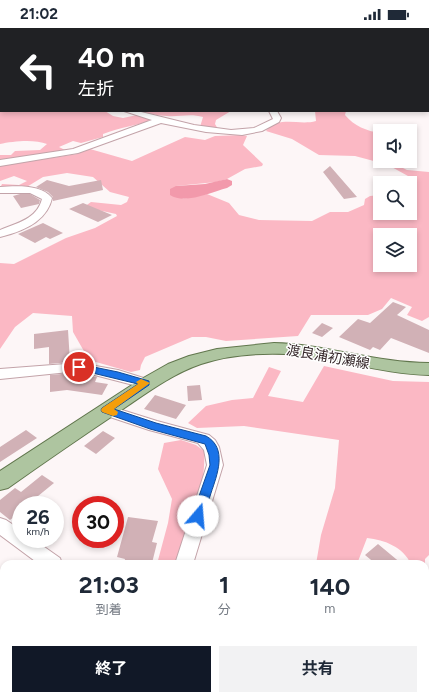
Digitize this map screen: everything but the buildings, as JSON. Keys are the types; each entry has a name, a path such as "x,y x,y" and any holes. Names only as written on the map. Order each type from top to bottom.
{"main road":[{"name":"渡良浦初瀬線","path":"0,482 145,383 195,360 221,353 268,349 306,351 371,365 429,369"}],"street":[{"path":"132,112 160,120 212,131 250,132 258,130 276,120 276,114 274,112"},
{"path":"0,163 23,158 75,151 160,120"},
{"path":"0,190 32,191 43,194 47,198 44,210 38,217 0,234"},
{"path":"0,374 79,367 118,375 145,383"},
{"path":"106,410 154,426 203,438 209,442 214,455 215,465 185,560"},
{"path":"0,525 48,560"}],"shaded area":[{"path":"0,112 107,112 113,116 123,118 137,115 154,119 109,132 103,134 103,137 81,143 73,141 59,147 65,150 60,152 0,160 0,155 11,155 15,151 40,150 47,144 36,141 24,141 0,144"},
{"path":"144,112 229,112 216,120 215,124 218,129 200,127 203,117 189,115 164,116"},
{"path":"315,112 346,112 345,115 357,125 373,132 373,161 355,156 319,155 292,139 266,131 271,126 283,122 316,121"},
{"path":"215,136 247,136 243,145 263,164 262,166 245,169 227,179 216,182 176,186 183,199 207,194 229,203 239,215 259,220 312,221 330,212 348,212 364,205 365,199 373,196 373,220 417,220 417,176 408,176 393,168 429,172 429,317 422,321 407,315 412,307 391,298 382,309 368,315 311,315 298,336 226,341 206,337 192,337 145,357 140,370 131,372 89,360 73,332 72,316 33,313 15,327 0,349 0,263 14,264 66,238 95,228 117,216 116,214 84,207 91,202 121,205 127,202 129,197 110,192 93,177 67,173 43,177 25,188 0,188 2,184 19,185 27,181 14,176 0,181 0,166 77,154 90,149 132,161 185,137 205,140"},
{"path":"227,179 232,181 232,185 206,195 183,199 170,195 170,189 176,186 205,184"},
{"path":"324,366 393,381 429,382 429,555 425,560 409,560 393,545 367,538 359,560 317,560 321,535 335,488 339,440 244,426 197,428 188,423 206,406 232,400 253,398 269,367 281,371 268,396 303,402"},
{"path":"181,440 196,445 204,451 203,478 200,493 181,560 158,560 168,523 172,499 158,469 164,443"}],"slow traffic":[{"path":"113,412 106,410 145,383 141,382"}],"route":[{"path":"79,367 98,370 145,383 106,410 154,426 203,438 209,442 214,455 215,465 198,516"}]}
